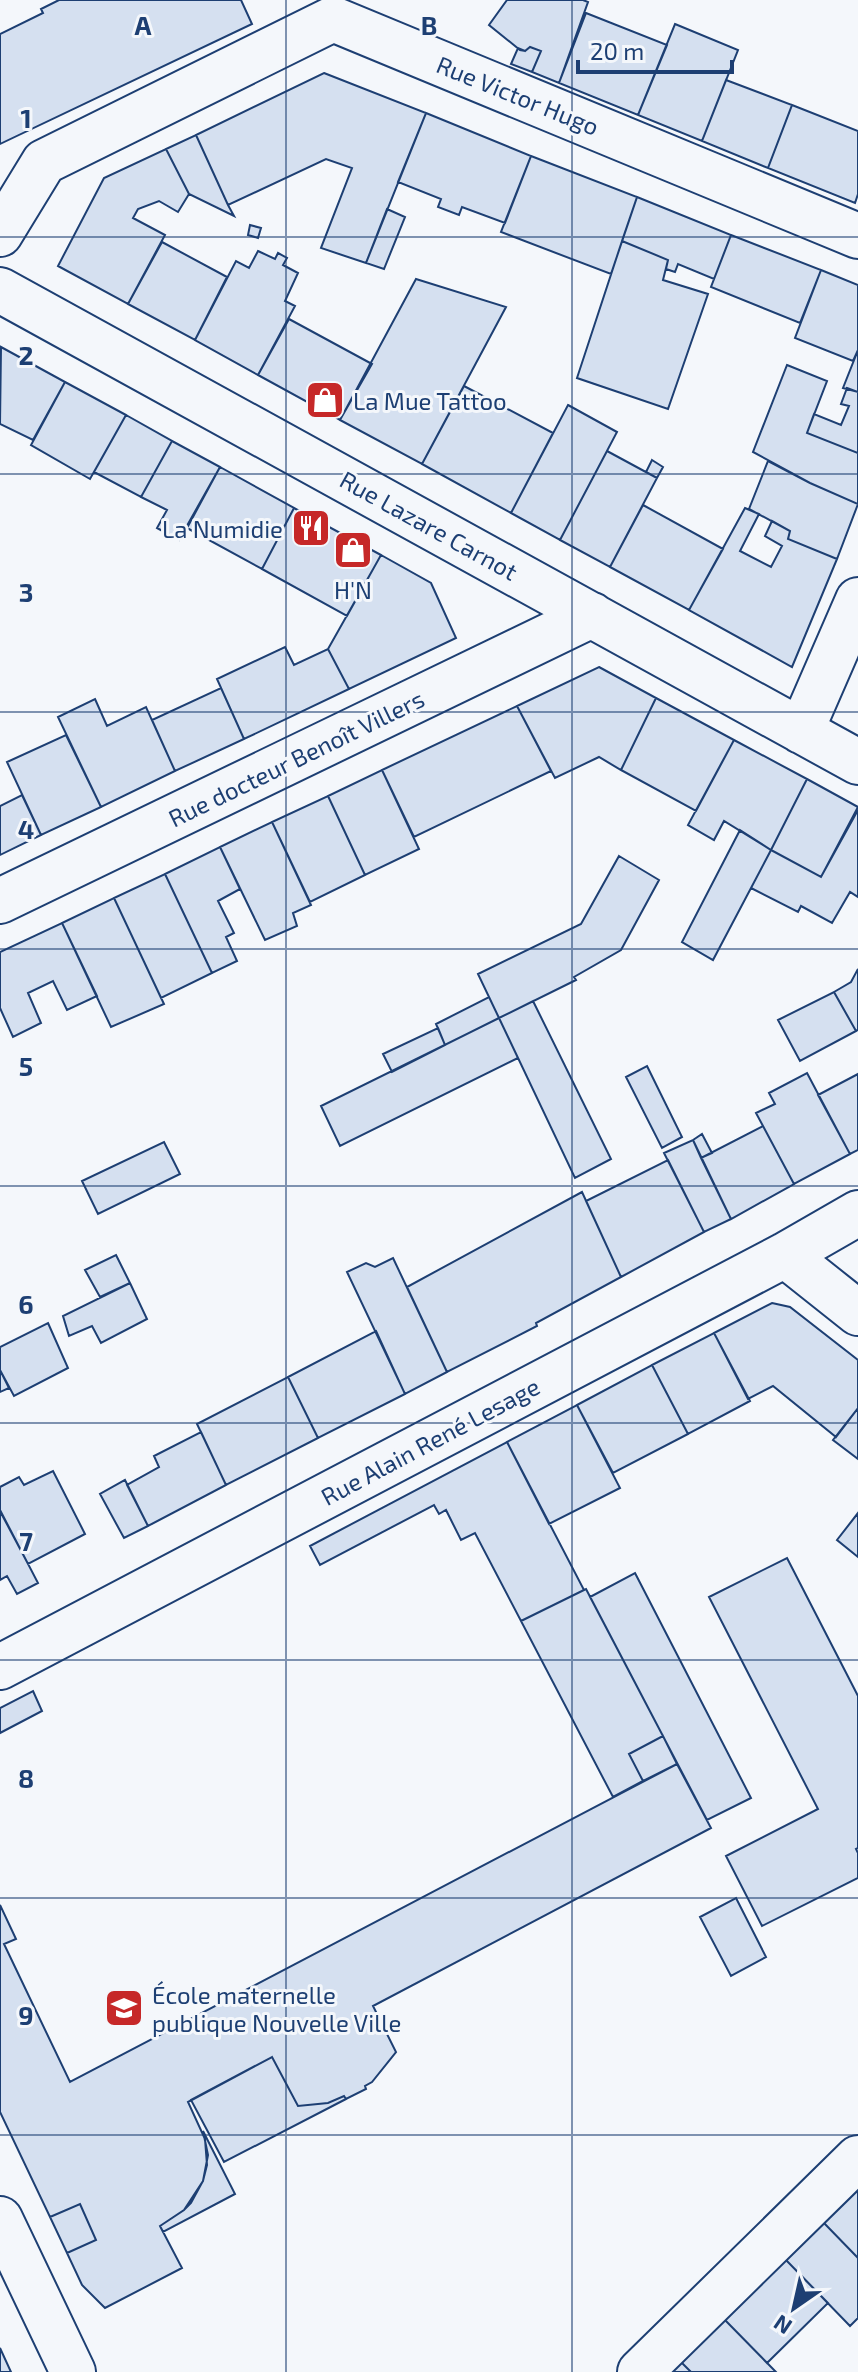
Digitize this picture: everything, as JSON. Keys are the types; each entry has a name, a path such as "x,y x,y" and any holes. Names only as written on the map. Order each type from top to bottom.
{"street":[{"name":"Rue Victor Hugo","path":"0,234 44,162 332,9 858,236"},
{"name":"Rue Lazare Carnot","path":"0,290 858,762"},
{"path":"801,731 858,600"},
{"name":"Rue docteur Benoît Villers","path":"0,901 592,615"},
{"name":"Rue Alain René Lesage","path":"0,1667 785,1255 858,1213"},
{"path":"785,1255 858,1313"},
{"path":"640,2372 858,2158"},
{"path":"0,2219 73,2372"}],"building":[{"path":"59,0 241,0 252,24 0,144 0,34 43,13 41,9"},
{"path":"507,0 588,2 559,83 532,72 541,51 530,47 520,50 489,25"},
{"path":"586,13 667,45 638,115 559,83"},
{"path":"675,24 738,50 702,141 638,115"},
{"path":"530,47 541,51 532,72 511,64 518,48 525,51"},
{"path":"324,73 426,113 366,263 321,248 352,168 326,159 228,205 196,135"},
{"path":"726,80 792,105 768,168 702,141"},
{"path":"792,105 858,131 858,194 855,203 768,168"},
{"path":"426,113 531,156 505,223 462,207 459,215 438,207 441,199 398,182"},
{"path":"196,135 234,216 189,194 166,149"},
{"path":"166,149 189,194 178,212 159,201 138,209 133,218 165,235 128,304 58,266 104,178"},
{"path":"531,156 637,197 611,274 501,232"},
{"path":"637,197 731,235 714,279 678,264 675,272 666,269 668,260 622,241"},
{"path":"387,209 405,217 384,269 366,263"},
{"path":"250,225 261,228 258,238 248,235"},
{"path":"731,235 821,270 800,323 711,287"},
{"path":"622,241 668,260 663,280 708,294 668,409 577,378"},
{"path":"162,242 227,277 195,340 128,304"},
{"path":"258,251 275,259 278,253 287,258 283,265 298,273 285,301 295,306 258,375 195,340 236,261 249,268"},
{"path":"821,270 858,285 858,350 853,361 795,338"},
{"path":"416,279 506,307 422,464 340,420"},
{"path":"289,319 372,364 340,420 258,375"},
{"path":"1,347 65,382 33,440 0,424"},
{"path":"858,350 858,392 843,388"},
{"path":"787,365 827,381 807,433 858,453 858,504 810,483 753,452"},
{"path":"65,382 126,415 90,479 31,445"},
{"path":"464,386 553,433 511,513 422,464"},
{"path":"847,388 858,392 858,453 807,433 814,414 841,425 849,406 841,404"},
{"path":"568,405 617,432 560,540 511,513"},
{"path":"126,415 172,441 141,497 94,472"},
{"path":"172,441 220,467 179,540 157,528 167,510 141,497"},
{"path":"607,451 657,478 610,567 560,540"},
{"path":"652,460 663,467 657,478 646,472"},
{"path":"768,461 858,504 837,559 788,539 790,531 749,509"},
{"path":"220,467 294,508 262,569 187,528"},
{"path":"643,505 723,549 689,610 610,567"},
{"path":"294,508 381,555 347,616 262,569"},
{"path":"745,508 759,514 740,551 771,567 782,546 765,536 772,521 790,531 788,539 837,559 792,667 689,610"},
{"path":"381,555 431,583 456,638 349,689 328,649"},
{"path":"285,647 294,665 328,649 349,689 244,739 217,679"},
{"path":"599,667 656,698 621,770 599,757 555,778 517,706"},
{"path":"221,688 244,739 175,771 152,720"},
{"path":"656,698 734,740 696,811 621,770"},
{"path":"95,699 107,726 146,707 175,771 101,807 58,717"},
{"path":"517,706 551,771 414,837 382,770"},
{"path":"66,735 101,807 41,835 7,762"},
{"path":"734,740 807,779 771,850 724,821 714,840 688,825"},
{"path":"382,770 419,849 365,875 328,796"},
{"path":"807,779 858,807 821,877 771,850"},
{"path":"22,795 41,835 0,855 0,806"},
{"path":"328,796 365,875 310,902 272,822"},
{"path":"858,810 858,897 850,892 832,923 801,906 798,912 751,888 771,850 821,877"},
{"path":"272,822 311,905 293,913 297,926 265,940 220,847"},
{"path":"740,830 771,850 713,960 682,942"},
{"path":"220,847 240,889 218,901 234,933 226,937 237,961 212,973 165,874"},
{"path":"619,856 659,880 621,950 574,977 576,980 499,1018 478,974 581,924"},
{"path":"165,874 212,973 161,998 114,898"},
{"path":"114,898 164,1004 111,1027 62,923"},
{"path":"62,923 97,996 67,1010 53,981 28,993 41,1023 13,1037 0,1008 0,952"},
{"path":"858,969 856,1031 834,992 851,982"},
{"path":"834,992 856,1031 800,1061 778,1020"},
{"path":"489,997 499,1018 445,1045 436,1024"},
{"path":"533,1001 611,1159 575,1178 499,1018"},
{"path":"499,1018 518,1058 340,1146 321,1106"},
{"path":"438,1028 445,1045 392,1072 383,1054"},
{"path":"647,1066 682,1137 662,1148 626,1077"},
{"path":"807,1073 850,1154 794,1184 756,1113 775,1104 769,1093"},
{"path":"858,1074 858,1150 850,1154 818,1095"},
{"path":"763,1126 794,1184 731,1219 701,1158"},
{"path":"702,1134 712,1153 701,1158 693,1140"},
{"path":"693,1140 731,1219 704,1232 664,1153"},
{"path":"164,1142 180,1174 98,1214 82,1181"},
{"path":"668,1160 704,1232 621,1277 586,1201"},
{"path":"582,1192 621,1277 536,1323 537,1326 447,1372 407,1287"},
{"path":"116,1255 130,1283 100,1297 85,1270"},
{"path":"393,1258 447,1372 405,1394 347,1272 366,1263 375,1267"},
{"path":"130,1283 147,1319 101,1343 92,1326 69,1336 63,1316"},
{"path":"772,1303 790,1307 858,1360 858,1408 836,1437 773,1386 748,1399 714,1333"},
{"path":"48,1323 68,1368 14,1396 0,1370 0,1347"},
{"path":"376,1331 405,1394 318,1438 288,1377"},
{"path":"714,1333 750,1401 688,1434 652,1365"},
{"path":"652,1365 688,1434 613,1473 577,1405"},
{"path":"0,1370 9,1388 0,1392"},
{"path":"288,1377 318,1438 226,1485 197,1424"},
{"path":"577,1405 620,1488 549,1524 507,1442"},
{"path":"858,1408 858,1459 833,1440"},
{"path":"201,1432 226,1485 148,1526 127,1485 159,1467 154,1456"},
{"path":"507,1442 584,1590 521,1621 475,1533 461,1540 446,1510 439,1514 434,1505 320,1565 310,1546"},
{"path":"53,1471 85,1534 28,1564 0,1511 0,1487 19,1477 24,1485"},
{"path":"125,1480 148,1526 124,1538 100,1494"},
{"path":"0,1510 38,1583 17,1594 7,1576 0,1580"},
{"path":"858,1513 858,1557 837,1540"},
{"path":"787,1558 858,1696 858,1878 762,1926 726,1856 818,1809 709,1597"},
{"path":"635,1573 751,1798 707,1820 590,1597"},
{"path":"586,1589 663,1736 629,1754 643,1781 613,1797 521,1621"},
{"path":"33,1691 42,1711 0,1733 0,1708"},
{"path":"663,1736 677,1764 643,1781 629,1754"},
{"path":"677,1764 711,1828 373,2006 396,2052 372,2082 365,2086 366,2089 346,2099 344,2096 328,2103 298,2106 272,2057 188,2102 205,2139 207,2165 203,2181 191,2203 160,2226 182,2268 105,2308 82,2285 67,2253 96,2240 80,2204 50,2217 0,2112 0,1905 16,1939 4,1944 70,2082"},
{"path":"736,1898 766,1957 731,1976 700,1917"},
{"path":"272,2057 298,2106 328,2103 344,2096 346,2099 224,2162 191,2100"},
{"path":"203,2131 235,2194 163,2232 160,2226 184,2210 203,2181 208,2155"},
{"path":"858,2188 858,2258 823,2222"},
{"path":"80,2204 96,2240 67,2253 50,2217"},
{"path":"823,2222 858,2258 858,2318 850,2326 785,2259"},
{"path":"785,2259 828,2303 767,2363 724,2319"},
{"path":"724,2319 776,2372 691,2372 680,2361"},
{"path":"0,2348 11,2372 0,2372"},
{"path":"680,2361 691,2372 668,2372"}],"place":[{"name":"La Mue Tattoo","path":"325,400"},
{"name":"La Numidie","path":"311,528"},
{"name":"H'N","path":"353,550"},
{"name":"École maternelle publique Nouvelle Ville","path":"124,2008"}]}
